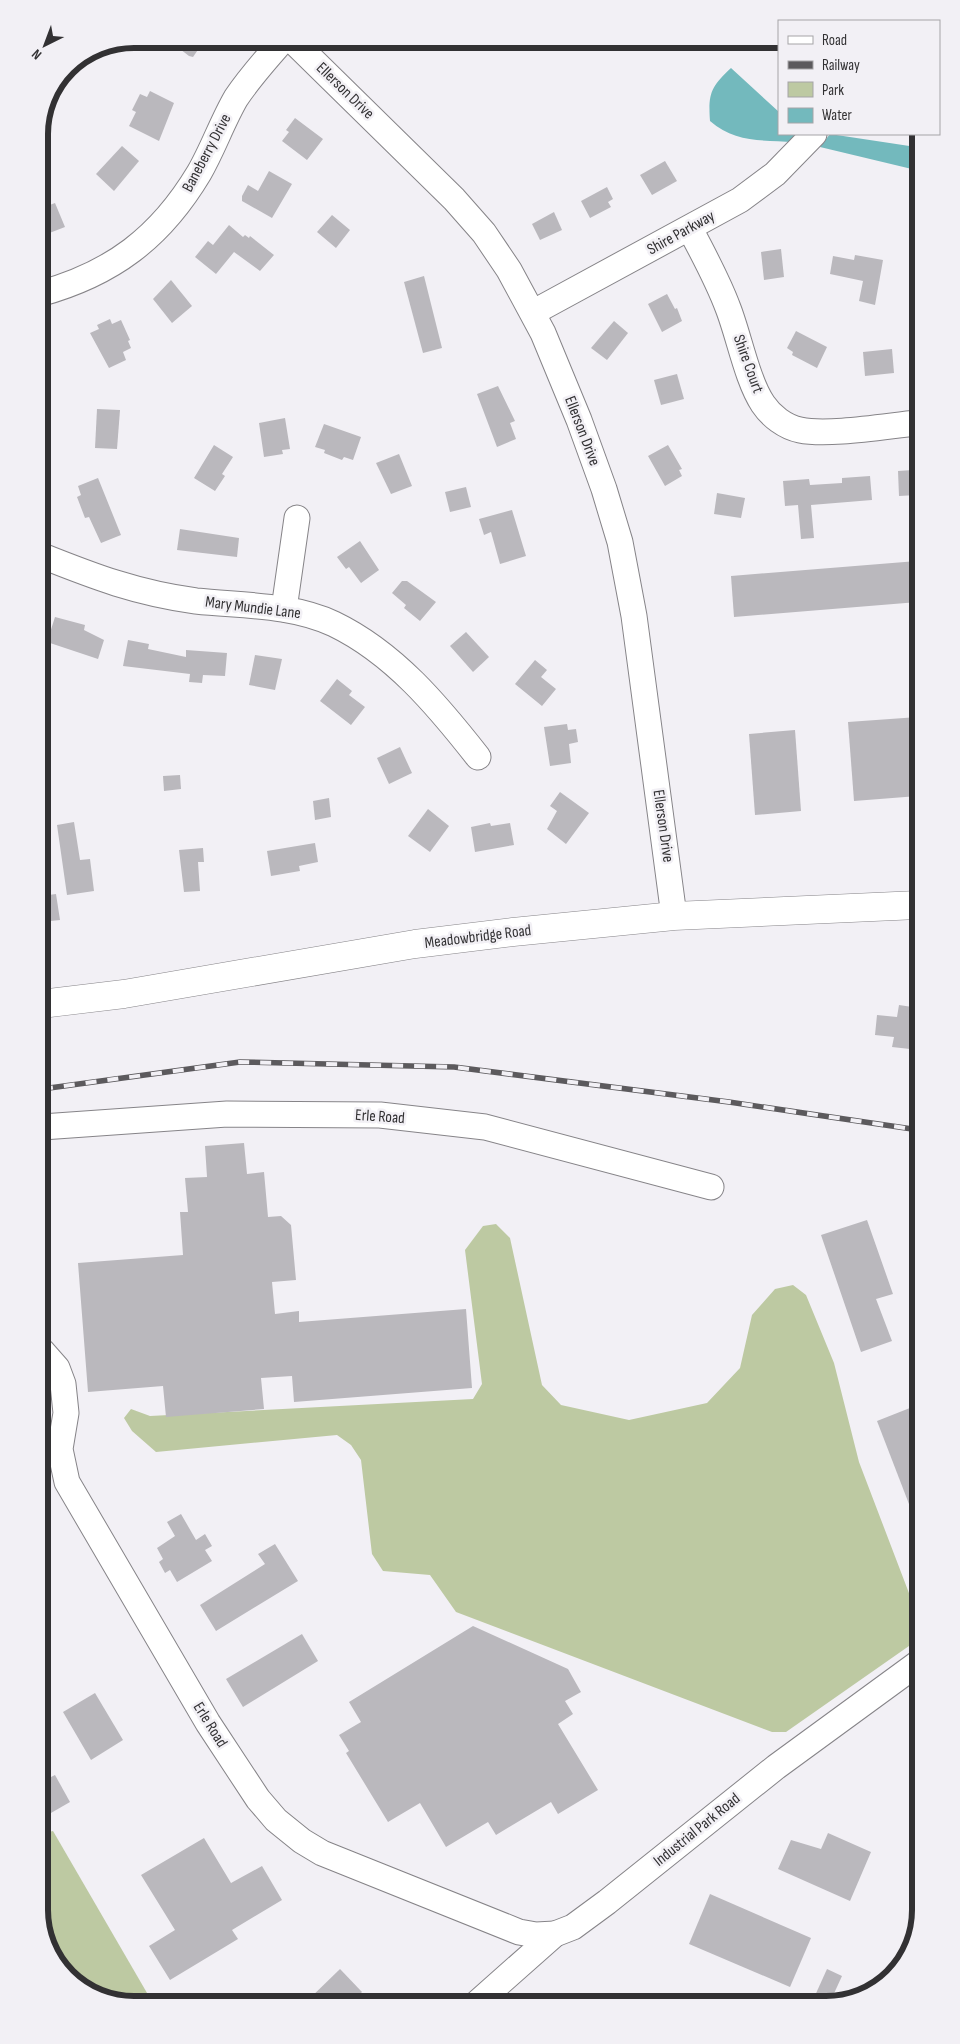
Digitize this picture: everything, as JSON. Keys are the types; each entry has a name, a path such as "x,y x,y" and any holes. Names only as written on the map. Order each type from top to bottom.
{"main road":[{"name":"Meadowbridge Road","path":"48,1003 124,994 416,944 674,916 912,904"}],"street":[{"name":"Baneberry Drive","path":"48,291 88,278 114,264 157,230 180,202 200,172 237,98 260,65 276,48"},
{"name":"Ellerson Drive","path":"300,48 454,199 484,233 510,270 534,312 579,420 604,489 620,542 634,616 674,916"},
{"name":"Shire Parkway","path":"534,312 690,229 740,200 775,174 813,135"},
{"name":"Shire Court","path":"690,229 728,308 756,389 770,413 783,423 798,430 815,432 912,423"},
{"path":"284,609 297,518"},
{"name":"Mary Mundie Lane","path":"48,558 107,582 144,592 196,600 284,609 333,624 359,638 384,655 424,693 478,757"},
{"name":"Erle Road","path":"48,1127 227,1114 380,1115 485,1127 711,1187"},
{"name":"Erle Road","path":"48,1358 56,1368 63,1384 66,1413 60,1449 68,1482 199,1707 258,1799 276,1820 302,1842 322,1853 519,1932 536,1935 555,1934"},
{"name":"Industrial Park Road","path":"485,1996 555,1934 572,1927 607,1902 776,1767 912,1667"}],"green space":[{"path":"496,1224 510,1238 542,1385 561,1405 629,1420 707,1403 740,1368 752,1315 775,1289 793,1285 806,1295 834,1363 859,1462 912,1601 912,1644 786,1732 772,1732 456,1612 430,1575 383,1571 372,1554 361,1460 351,1445 337,1435 156,1452 132,1431 124,1418 131,1409 150,1416 473,1399 482,1384 465,1250 483,1226"},
{"path":"53,1831 149,1996 112,1994 101,1990 81,1979 62,1958 56,1948 49,1927 48,1832"}],"water":[{"path":"731,68 778,111 778,135 802,135 795,142 760,140 739,137 719,128 710,121 710,97 719,80"},
{"path":"829,135 912,146 912,169 820,147"}],"building":[{"path":"179,48 199,48 193,57"},
{"path":"150,91 174,103 159,141 129,126 136,112 132,110 140,94 147,97"},
{"path":"295,118 323,139 307,160 282,141 289,132 286,130"},
{"path":"122,146 139,161 114,191 96,174"},
{"path":"665,161 677,181 652,195 640,175"},
{"path":"269,171 292,184 272,218 242,201 242,196 248,185 258,191"},
{"path":"607,187 613,199 608,202 611,207 590,218 581,201"},
{"path":"55,203 65,227 48,234 48,206"},
{"path":"554,212 562,230 540,240 532,224"},
{"path":"332,215 350,230 336,248 317,232"},
{"path":"229,225 243,237 245,235 249,238 250,236 274,255 260,271 234,252 216,274 195,257 208,241 213,245"},
{"path":"781,249 784,277 764,280 761,252"},
{"path":"855,255 883,260 875,305 859,301 863,281 830,274 833,256 854,260"},
{"path":"424,276 442,348 423,353 404,282"},
{"path":"171,280 192,306 172,323 153,299"},
{"path":"667,294 675,309 677,308 682,321 662,332 648,304"},
{"path":"110,319 112,324 121,320 130,340 128,341 131,348 123,352 126,360 109,368 90,333 99,329 97,325"},
{"path":"614,321 628,333 607,360 591,348"},
{"path":"796,331 827,347 817,368 792,355 793,352 787,348"},
{"path":"892,349 894,373 865,376 863,352"},
{"path":"677,374 684,399 661,405 654,380"},
{"path":"498,386 515,421 510,423 516,439 497,447 477,394"},
{"path":"97,409 120,410 117,449 95,448"},
{"path":"285,418 290,449 282,450 283,454 264,457 259,423"},
{"path":"324,424 361,437 353,460 344,457 342,460 324,453 325,450 315,447"},
{"path":"214,445 233,457 222,474 225,476 215,491 194,478"},
{"path":"668,445 682,469 679,470 682,476 665,486 648,456"},
{"path":"399,454 412,486 391,494 376,463"},
{"path":"912,470 912,495 899,496 898,471"},
{"path":"870,476 872,500 811,505 814,538 801,539 798,505 785,506 783,481 809,479 810,485 842,483 842,478"},
{"path":"98,478 121,535 101,543 89,517 85,518 77,497 81,495 78,486"},
{"path":"466,487 471,507 450,512 445,492"},
{"path":"717,493 745,498 741,518 714,514"},
{"path":"512,510 526,556 500,564 491,532 484,535 479,519"},
{"path":"180,529 239,538 237,557 177,550"},
{"path":"360,541 379,570 361,583 349,567 346,569 337,557"},
{"path":"912,561 912,602 734,617 731,576"},
{"path":"402,581 407,581 436,602 420,621 404,608 406,605 392,593"},
{"path":"55,617 85,625 84,630 104,640 98,659 48,642"},
{"path":"466,632 489,657 473,672 450,646"},
{"path":"128,640 149,644 148,649 186,657 186,650 227,653 225,676 203,675 202,683 189,682 190,674 123,666"},
{"path":"255,655 282,659 275,690 249,685"},
{"path":"535,660 547,670 541,677 556,689 542,706 515,684"},
{"path":"337,679 352,691 349,695 365,707 351,725 320,701"},
{"path":"912,717 912,796 854,801 848,722"},
{"path":"567,724 568,730 576,729 578,742 569,744 571,763 550,766 544,727"},
{"path":"795,730 801,811 755,815 749,734"},
{"path":"400,747 412,773 389,784 377,758"},
{"path":"180,775 181,789 164,791 163,776"},
{"path":"560,792 589,813 566,844 547,829 557,811 550,806"},
{"path":"329,798 331,817 315,820 313,801"},
{"path":"428,809 449,826 430,852 408,836"},
{"path":"74,822 80,860 90,859 94,891 67,895 57,825"},
{"path":"490,823 491,826 510,823 514,845 475,852 471,827"},
{"path":"315,843 318,862 299,866 300,871 271,876 267,851"},
{"path":"203,848 204,862 198,862 200,891 184,892 179,850"},
{"path":"56,894 60,920 48,921 48,895"},
{"path":"899,1005 912,1007 912,1049 892,1047 894,1037 875,1035 877,1015 897,1017"},
{"path":"244,1143 247,1174 264,1172 268,1217 281,1216 291,1225 296,1280 272,1282 275,1314 299,1311 299,1322 466,1309 472,1388 294,1402 292,1376 261,1378 264,1409 166,1417 163,1386 88,1392 78,1263 183,1255 180,1212 188,1212 185,1178 207,1177 205,1146"},
{"path":"867,1220 893,1294 876,1299 892,1341 861,1352 821,1235"},
{"path":"912,1407 912,1512 877,1421"},
{"path":"181,1514 196,1540 205,1534 212,1546 205,1550 212,1561 177,1582 170,1570 165,1573 159,1562 163,1559 157,1548 175,1536 167,1522"},
{"path":"275,1544 298,1581 216,1631 200,1605 265,1564 258,1554"},
{"path":"473,1626 568,1669 581,1692 565,1701 573,1714 558,1724 598,1790 558,1814 551,1802 496,1835 488,1822 446,1847 420,1803 388,1822 346,1753 349,1751 339,1735 361,1722 349,1702"},
{"path":"302,1634 318,1661 243,1707 226,1679"},
{"path":"95,1693 123,1740 91,1760 63,1712"},
{"path":"55,1775 70,1802 48,1815 48,1778"},
{"path":"828,1833 871,1852 850,1901 778,1869 791,1840 821,1849"},
{"path":"204,1838 231,1883 262,1866 282,1900 232,1930 238,1939 170,1980 149,1946 175,1930 141,1875"},
{"path":"710,1894 811,1938 790,1987 689,1944"},
{"path":"340,1969 362,1992 358,1996 312,1996"},
{"path":"827,1969 842,1976 833,1996 815,1996"}],"railway":[{"path":"48,1088 240,1062 454,1067 729,1102 912,1129"}]}
